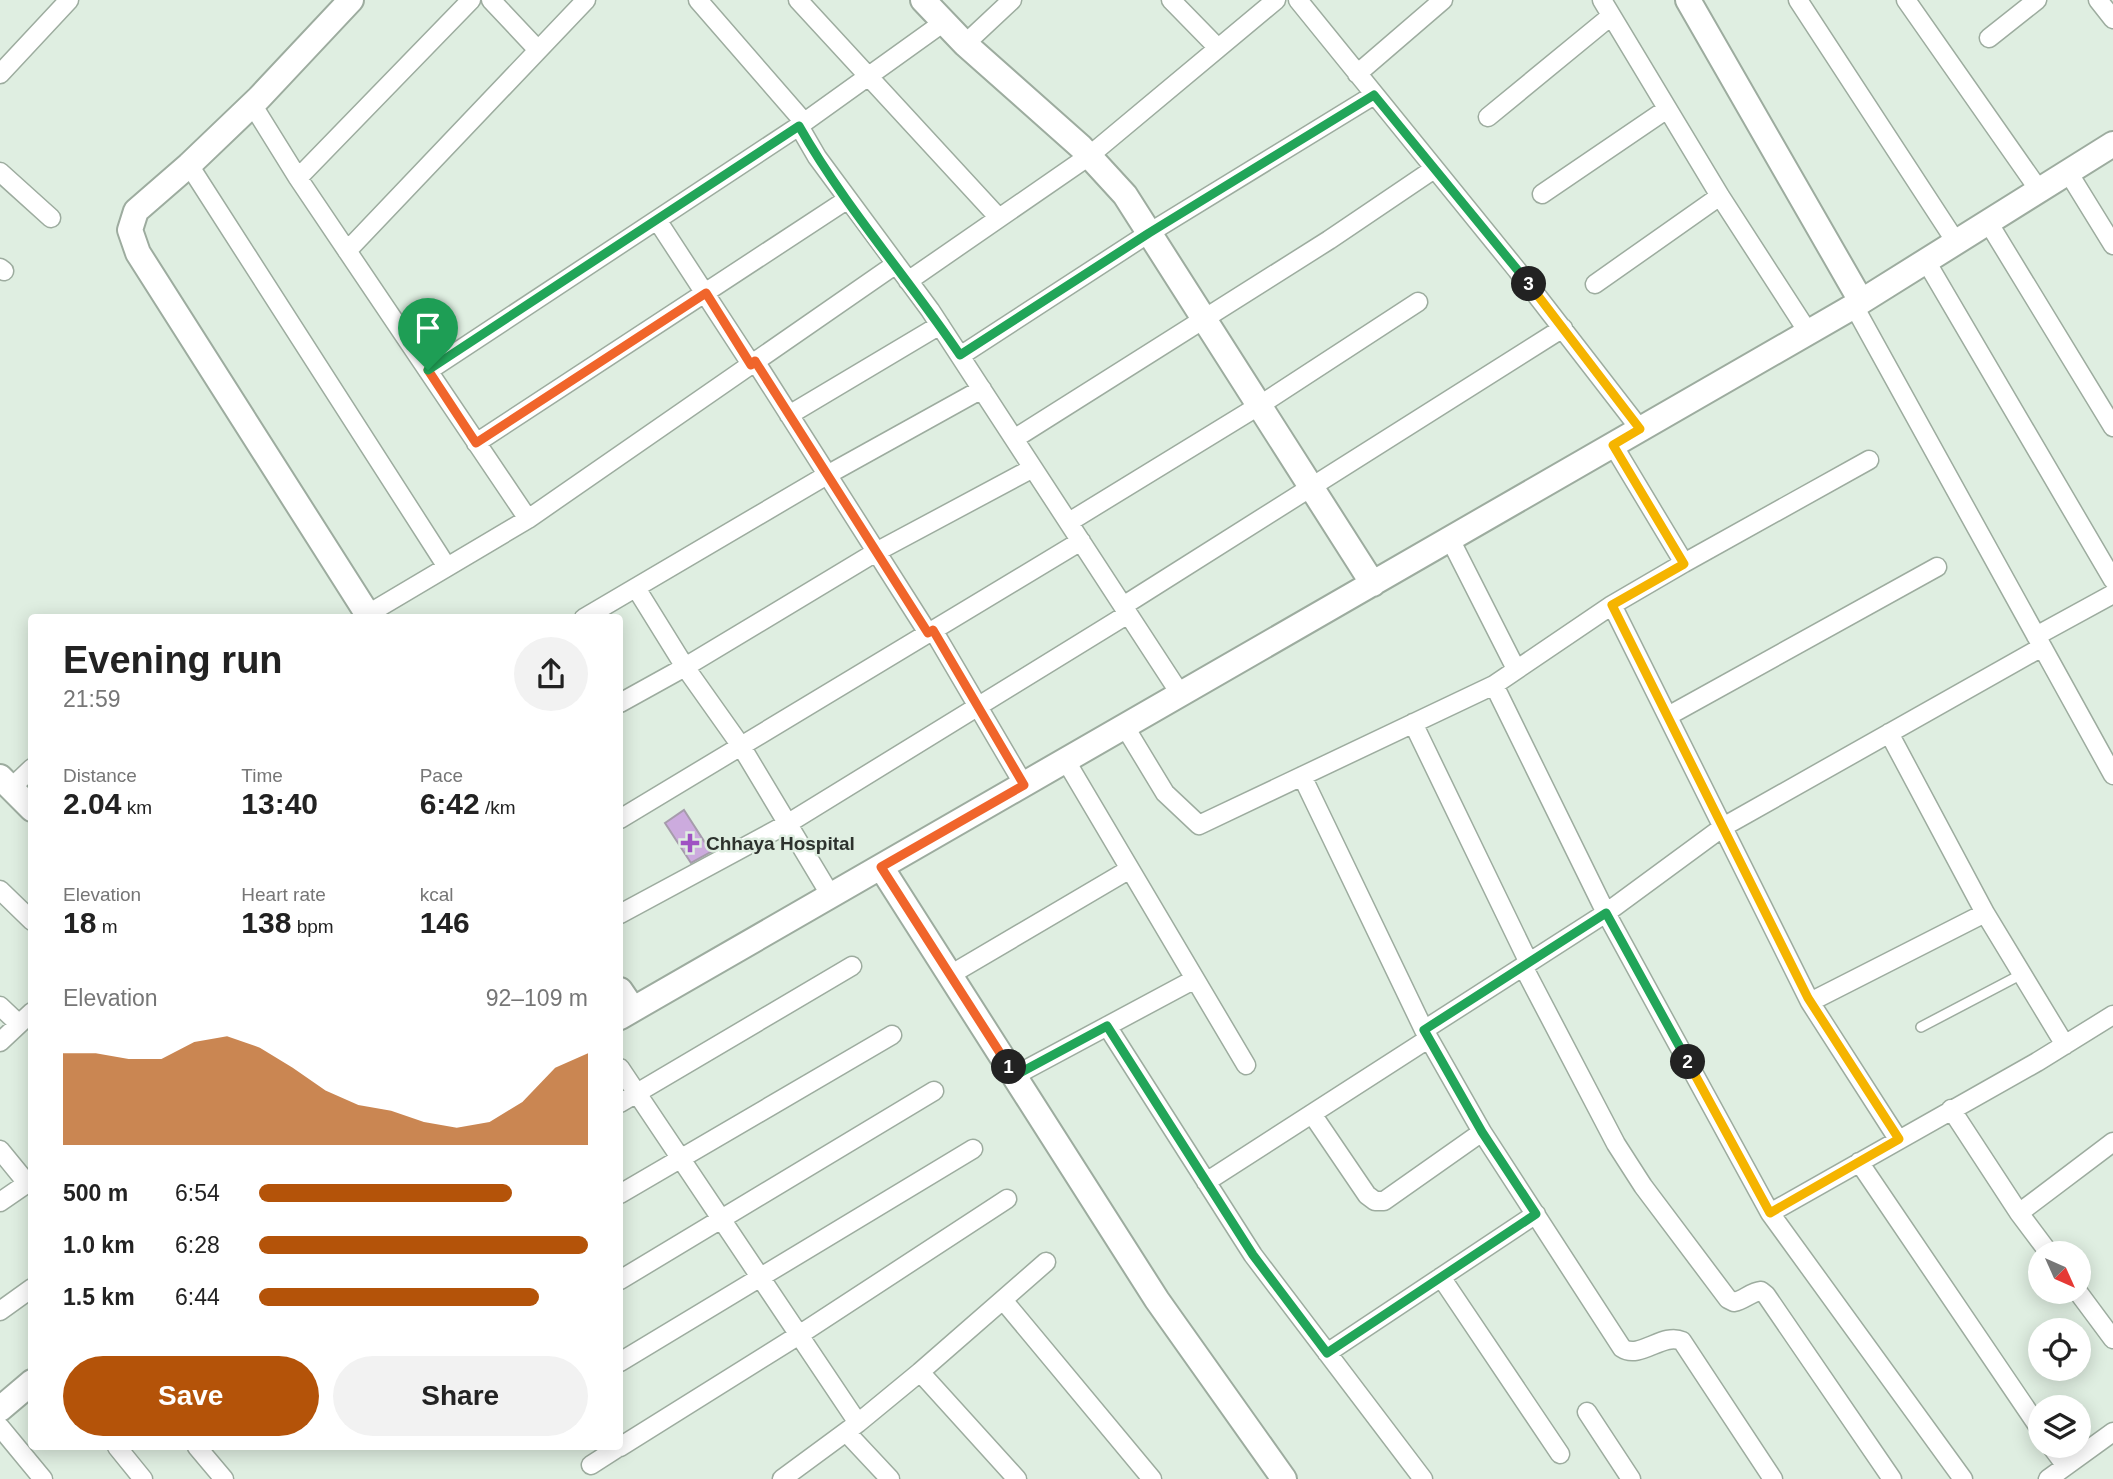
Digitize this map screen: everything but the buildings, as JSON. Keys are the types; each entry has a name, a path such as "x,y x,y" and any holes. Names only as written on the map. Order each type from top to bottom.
{"street":[{"path":"0,74 69,0"},
{"path":"351,0 252,104 189,165 136,211 130,230 132,241 368,614"},
{"path":"298,178 471,0"},
{"path":"491,0 538,50"},
{"path":"347,251 586,0"},
{"path":"698,0 802,124 817,157 940,325 1181,695"},
{"path":"798,0 999,218"},
{"path":"923,0 965,44 1089,156 1125,195 1373,584"},
{"path":"965,44 1012,0"},
{"path":"1171,0 1218,48"},
{"path":"908,281 1089,156 1276,0"},
{"path":"1298,0 1563,328 1640,429"},
{"path":"1357,74 1443,0"},
{"path":"1602,0 1720,197 1808,332"},
{"path":"1688,0 2113,775"},
{"path":"1798,0 1956,242"},
{"path":"1906,0 2039,190"},
{"path":"2098,0 2113,19"},
{"path":"1989,38 2031,2"},
{"path":"1488,117 1611,16"},
{"path":"428,370 802,124 944,22"},
{"path":"960,355 1149,233 1374,95"},
{"path":"252,104 298,178 527,519"},
{"path":"1542,194 1667,109"},
{"path":"624,1005 831,896 1373,584 1857,304 2113,144"},
{"path":"189,165 447,566"},
{"path":"1014,439 1329,240 1434,169"},
{"path":"0,172 51,218"},
{"path":"2068,172 2113,245"},
{"path":"1595,284 1720,197"},
{"path":"476,443 848,199"},
{"path":"657,220 789,415 930,632 978,706 1024,785"},
{"path":"1988,222 2113,427"},
{"path":"1926,261 2113,580"},
{"path":"372,614 527,519 896,264"},
{"path":"1069,522 1260,405 1418,302"},
{"path":"789,415 940,325"},
{"path":"623,912 787,824 978,706 1312,487 1563,328"},
{"path":"591,614 827,475 982,389"},
{"path":"1613,445 1684,564"},
{"path":"1125,727 1165,793 1199,825 1494,685 1612,605 1868,460"},
{"path":"623,701 876,552 1033,468"},
{"path":"1450,539 1516,668"},
{"path":"623,817 1081,541"},
{"path":"1668,716 1937,567"},
{"path":"636,588 685,667 741,746 831,896"},
{"path":"1206,1182 1312,1114 1526,965 1606,913 1723,827 1889,733 2113,594"},
{"path":"1612,605 1810,1002 1899,1139"},
{"path":"1494,685 1606,913 1770,1213 1963,1479"},
{"path":"1413,723 1526,965 1616,1144 1643,1186 1728,1299 1740,1301 1761,1291 1766,1295 1892,1479"},
{"path":"1889,733 1985,913 2064,1045"},
{"path":"1066,761 1245,1065"},
{"path":"28,770 5,783 28,804"},
{"path":"1302,776 1426,1035 1482,1132 1622,1348 1632,1352 1673,1339 1682,1341 1773,1479"},
{"path":"881,867 1157,1300 1284,1479"},
{"path":"950,975 1130,869"},
{"path":"0,890 28,917"},
{"path":"1810,1002 1985,913"},
{"path":"623,1101 852,966"},
{"path":"1014,1076 1195,979"},
{"path":"0,1006 25,1018 0,1042"},
{"path":"1770,1213 2064,1045 2113,1014"},
{"path":"1107,1026 1253,1255 1423,1479"},
{"path":"623,1192 892,1035"},
{"path":"623,1073 799,1335 852,1428 890,1479"},
{"path":"623,1278 934,1091"},
{"path":"1951,1109 2040,1241"},
{"path":"1312,1114 1367,1195 1375,1201 1384,1201 1482,1132"},
{"path":"2020,1213 2113,1142"},
{"path":"623,1360 974,1149"},
{"path":"0,1150 28,1180"},
{"path":"1859,1162 2028,1411"},
{"path":"0,1202 28,1182"},
{"path":"623,1445 799,1335 1007,1199"},
{"path":"1327,1353 1536,1214"},
{"path":"785,1478 920,1372 1046,1262"},
{"path":"1441,1277 1560,1454"},
{"path":"0,1311 28,1292"},
{"path":"1003,1300 1152,1479"},
{"path":"2087,1304 2113,1339"},
{"path":"920,1372 1017,1479"},
{"path":"0,1409 28,1385"},
{"path":"1587,1412 1631,1479"},
{"path":"0,1427 42,1479"},
{"path":"2048,1479 2113,1432"},
{"path":"119,1450 143,1479"},
{"path":"200,1450 224,1479"},
{"path":"592,1465 614,1450"},
{"path":"2060,1458 2066,1466"}],"lane":[{"path":"1921,1027 2022,974"}],"place":[{"name":"Chhaya Hospital","path":"690,843"}],"route":[{"path":"1374,95 1517,270 1640,429 1613,445 1684,564 1612,605 1808,998 1899,1139 1770,1213 1606,913 1424,1030 1482,1132 1536,1214 1327,1353 1253,1255 1107,1026 1014,1076 881,867 1024,785 933,630 928,633 755,361 751,365 706,293 476,443 428,370 799,126 817,157 960,355 1149,233 1374,95"}]}
